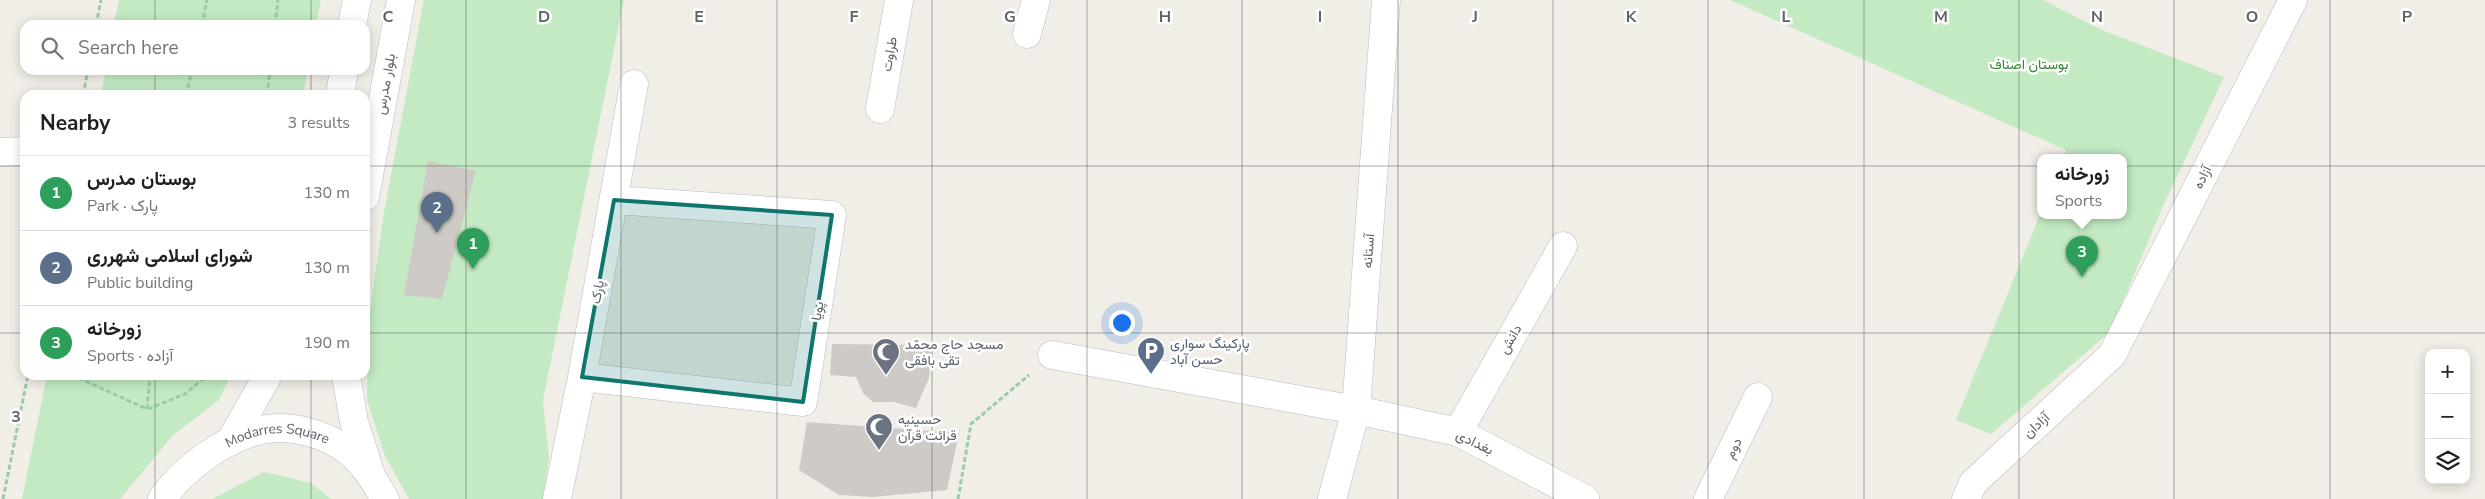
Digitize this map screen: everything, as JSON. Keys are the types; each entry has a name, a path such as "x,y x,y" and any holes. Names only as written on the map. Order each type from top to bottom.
{"street":[{"path":"353,20 357,0"},
{"name":"بلوار مدرس","path":"370,170 401,0"},
{"name":"طراوت","path":"880,109 899,0"},
{"path":"1027,34 1036,0"},
{"name":"آستانه","path":"1332,499 1356,410 1386,0"},
{"name":"آزاده","path":"2112,355 2293,0"},
{"path":"341,90 343,75"},
{"name":"پارک","path":"557,499 582,377 634,84"},
{"name":"پویا","path":"582,377 803,402 832,215 614,200"},
{"name":"دانش","path":"1458,432 1563,246"},
{"name":"بغدادی","path":"1052,355 1356,410 1458,432 1585,499"},
{"name":"آزادان","path":"1966,499 1973,483 2112,355"},
{"path":"230,442 265,380"},
{"path":"347,380 354,422 371,475"},
{"name":"دوم","path":"1708,499 1758,397"},
{"name":"Modarres Square","path":"162,499 170,487 200,461 230,442 261,430 292,429 322,436 349,451 371,475 385,499"}],"path":[{"path":"97,20 101,0"},
{"path":"203,20 207,0"},
{"path":"276,20 278,0"},
{"path":"84,90 87,75"},
{"path":"187,90 191,75"},
{"path":"267,90 269,75"},
{"path":"958,499 971,424 1052,355"},
{"path":"3,499 27,380"},
{"path":"83,380 147,409 185,394 201,380"},
{"path":"147,409 150,380"}],"highlighted area":[{"path":"614,200 832,215 803,402 582,377"}],"green space":[{"path":"119,0 321,0 317,20 115,20"},
{"path":"424,0 624,0 543,400 549,458 543,499 409,499 385,456 367,400 367,380 370,380 370,311 384,212"},
{"name":"بوستان اصناف","path":"1730,0 2043,0 2102,30 2224,77 2163,206 2110,332 1991,434 1956,420 2038,219 2127,219 2127,154 2064,154 2066,150"},
{"path":"105,75 307,75 304,90 102,90"},
{"path":"46,380 229,380 219,400 173,435 120,499 22,499"},
{"path":"264,472 311,483 331,499 212,499"}],"building":[{"path":"428,161 476,171 442,299 404,295"},
{"name":"مسجد حاج محمّد تقی بافقی","path":"832,344 932,345 929,378 916,408 894,402 873,402 863,393 856,377 830,375"},
{"name":"حسینیه قرائت قرآن","path":"807,422 959,433 947,490 873,497 839,495 799,470"}],"place":[{"name":"شورای اسلامی شهرری","path":"437,233"},
{"name":"بوستان مدرس","path":"473,269"},
{"name":"زورخانه","path":"2082,277"},
{"name":"پارکینگ سواری حسن آباد","path":"1151,375"},
{"name":"مسجد حاج محمّد تقی بافقی","path":"886,376"},
{"name":"حسینیه قرائت قرآن","path":"879,451"}]}
